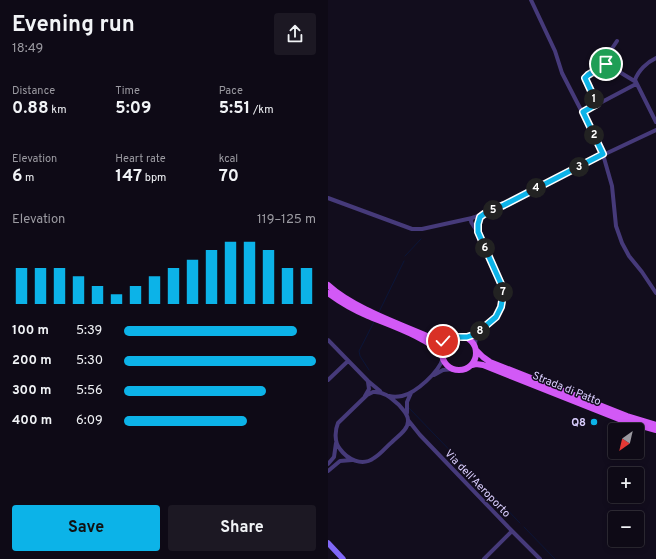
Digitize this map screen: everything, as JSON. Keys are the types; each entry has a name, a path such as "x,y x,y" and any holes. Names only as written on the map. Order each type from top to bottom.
{"main road":[{"path":"328,285 349,300 436,340 443,341 461,337 470,340 475,348 476,357 472,365 462,370 454,369 447,365 438,350 428,342 360,312 328,293"},
{"path":"443,357 444,347 450,339"},
{"name":"Strada di Patto","path":"475,348 483,357 495,364 627,416 656,425"},
{"name":"Strada di Patto","path":"472,365 483,365 624,421 656,430"}],"street":[{"path":"531,0 555,51 562,73 603,154 612,186 616,226 619,236 629,256 656,293"},
{"path":"606,64 605,59 617,41"},
{"path":"656,58 647,63 636,77 636,83 656,122"},
{"path":"597,104 585,79 588,75 606,64"},
{"path":"606,64 636,83"},
{"path":"583,112 636,83"},
{"path":"328,198 414,230 484,214 603,154 656,130"},
{"path":"476,223 484,214"},
{"path":"474,217 478,218 476,223 478,232 501,284 503,292 502,302 498,313 476,338 475,348"},
{"path":"474,217 470,222 476,223"},
{"path":"461,337 470,336 481,331"},
{"path":"328,340 368,381 382,393"},
{"path":"328,471 338,462 344,460 365,461 374,458 402,432 406,427 408,420 406,404 408,398 413,391 438,369 443,357"},
{"path":"328,380 348,361"},
{"path":"430,377 443,370 454,369"},
{"path":"364,398 368,389 368,381"},
{"path":"328,464 334,457 336,430 338,424 364,398 373,392 399,397 413,391"},
{"path":"389,396 407,415"},
{"name":"Via dell'Aeroporto","path":"408,420 420,435 512,531 484,559"},
{"path":"402,432 412,431 420,435"},
{"path":"336,443 343,453 353,460"},
{"path":"512,531 540,559"},
{"path":"328,543 343,559"}],"waterway":[{"path":"405,256 421,239"},
{"path":"379,312 404,261"},
{"path":"369,370 360,356 359,351 374,322"},
{"path":"408,407 520,523"},
{"path":"524,527 555,559"}],"place":[{"name":"Q8","path":"594,422"}],"route":[{"path":"443,341 455,337 467,337 476,334 496,317 501,307 503,289 478,232 480,217 603,154 583,112 597,104 585,81 585,78 602,65 606,64"}]}
